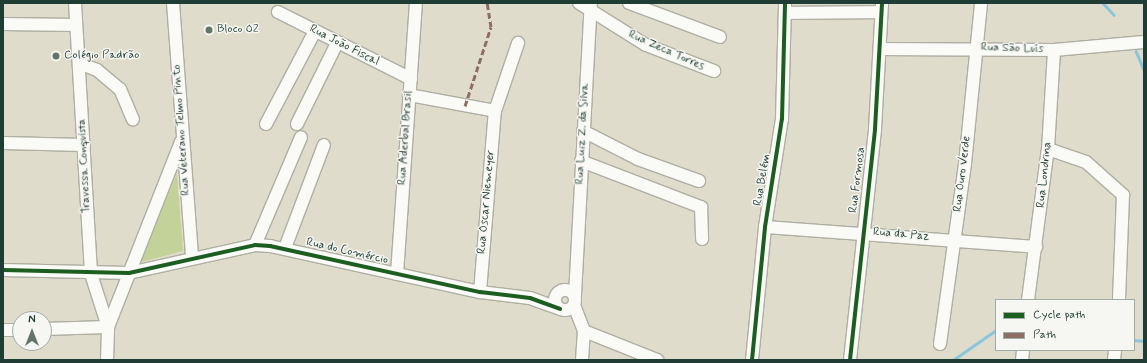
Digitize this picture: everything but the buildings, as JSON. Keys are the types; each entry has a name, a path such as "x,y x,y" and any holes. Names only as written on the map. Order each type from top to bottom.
{"street":[{"name":"Travessa Conquista","path":"75,3 91,274 108,327"},
{"name":"Rua Veterano Telmo Pinto","path":"173,3 192,258"},
{"name":"Rua Aderbal Brasil","path":"397,274 416,3"},
{"name":"Rua Zeca Torres","path":"579,3 591,6 606,22 646,45 714,71"},
{"path":"629,3 720,37"},
{"name":"Rua Ouro Verde","path":"940,344 955,239 978,47 981,3"},
{"name":"Rua Luiz Z. da Silva","path":"574,300 591,6"},
{"path":"785,8 882,7"},
{"name":"Rua Formosa","path":"850,360 862,231 875,129 882,7"},
{"name":"Rua Belém","path":"752,360 765,227 782,119 785,8"},
{"name":"Rua João Fiscal","path":"278,12 411,79"},
{"path":"3,24 76,25"},
{"path":"266,124 315,31"},
{"name":"Rua São Luís","path":"880,48 978,47 1054,50 1144,42"},
{"path":"297,124 337,43"},
{"name":"Rua Oscar Niemeyer","path":"480,292 495,112 518,43"},
{"name":"Rua Londrina","path":"1028,299 1048,149 1054,50"},
{"path":"79,63 98,70 120,89 133,120"},
{"path":"409,95 495,112"},
{"path":"583,131 638,159 699,181"},
{"path":"255,245 301,137"},
{"path":"108,360 108,327 183,139"},
{"path":"3,143 84,145"},
{"path":"285,248 324,145"},
{"path":"1048,149 1086,162 1123,195 1119,299"},
{"path":"581,161 701,207 702,239"},
{"name":"Rua da Paz","path":"765,227 862,231 1036,247"},
{"name":"Rua do Comércio","path":"3,270 91,274 129,273 255,245 285,248 480,292 530,298 560,309"},
{"name":"Rua Luiz Z. da Silva","path":"559,293 575,265"},
{"path":"574,300 560,309 559,293 570,291 574,300 584,331 582,360"},
{"name":"Rua do Comércio","path":"530,298 559,293"},
{"path":"52,329 108,327"},
{"path":"584,331 657,360"}],"green space":[{"path":"177,174 183,251 137,263"}],"waterway":[{"path":"1103,3 1114,15"},
{"path":"1136,51 1144,70"},
{"path":"953,360 995,331"},
{"path":"1135,340 1144,341"}],"marked path":[{"path":"465,106 491,27 487,3"}],"cycle path":[{"path":"752,360 765,227 782,119 785,3"},
{"path":"850,360 875,129 882,3"},
{"path":"3,270 129,273 255,245 270,246 480,292 530,298 560,309"}],"place":[{"name":"Bloco O2","path":"209,30"},
{"name":"Colégio Padrão","path":"56,56"}]}
